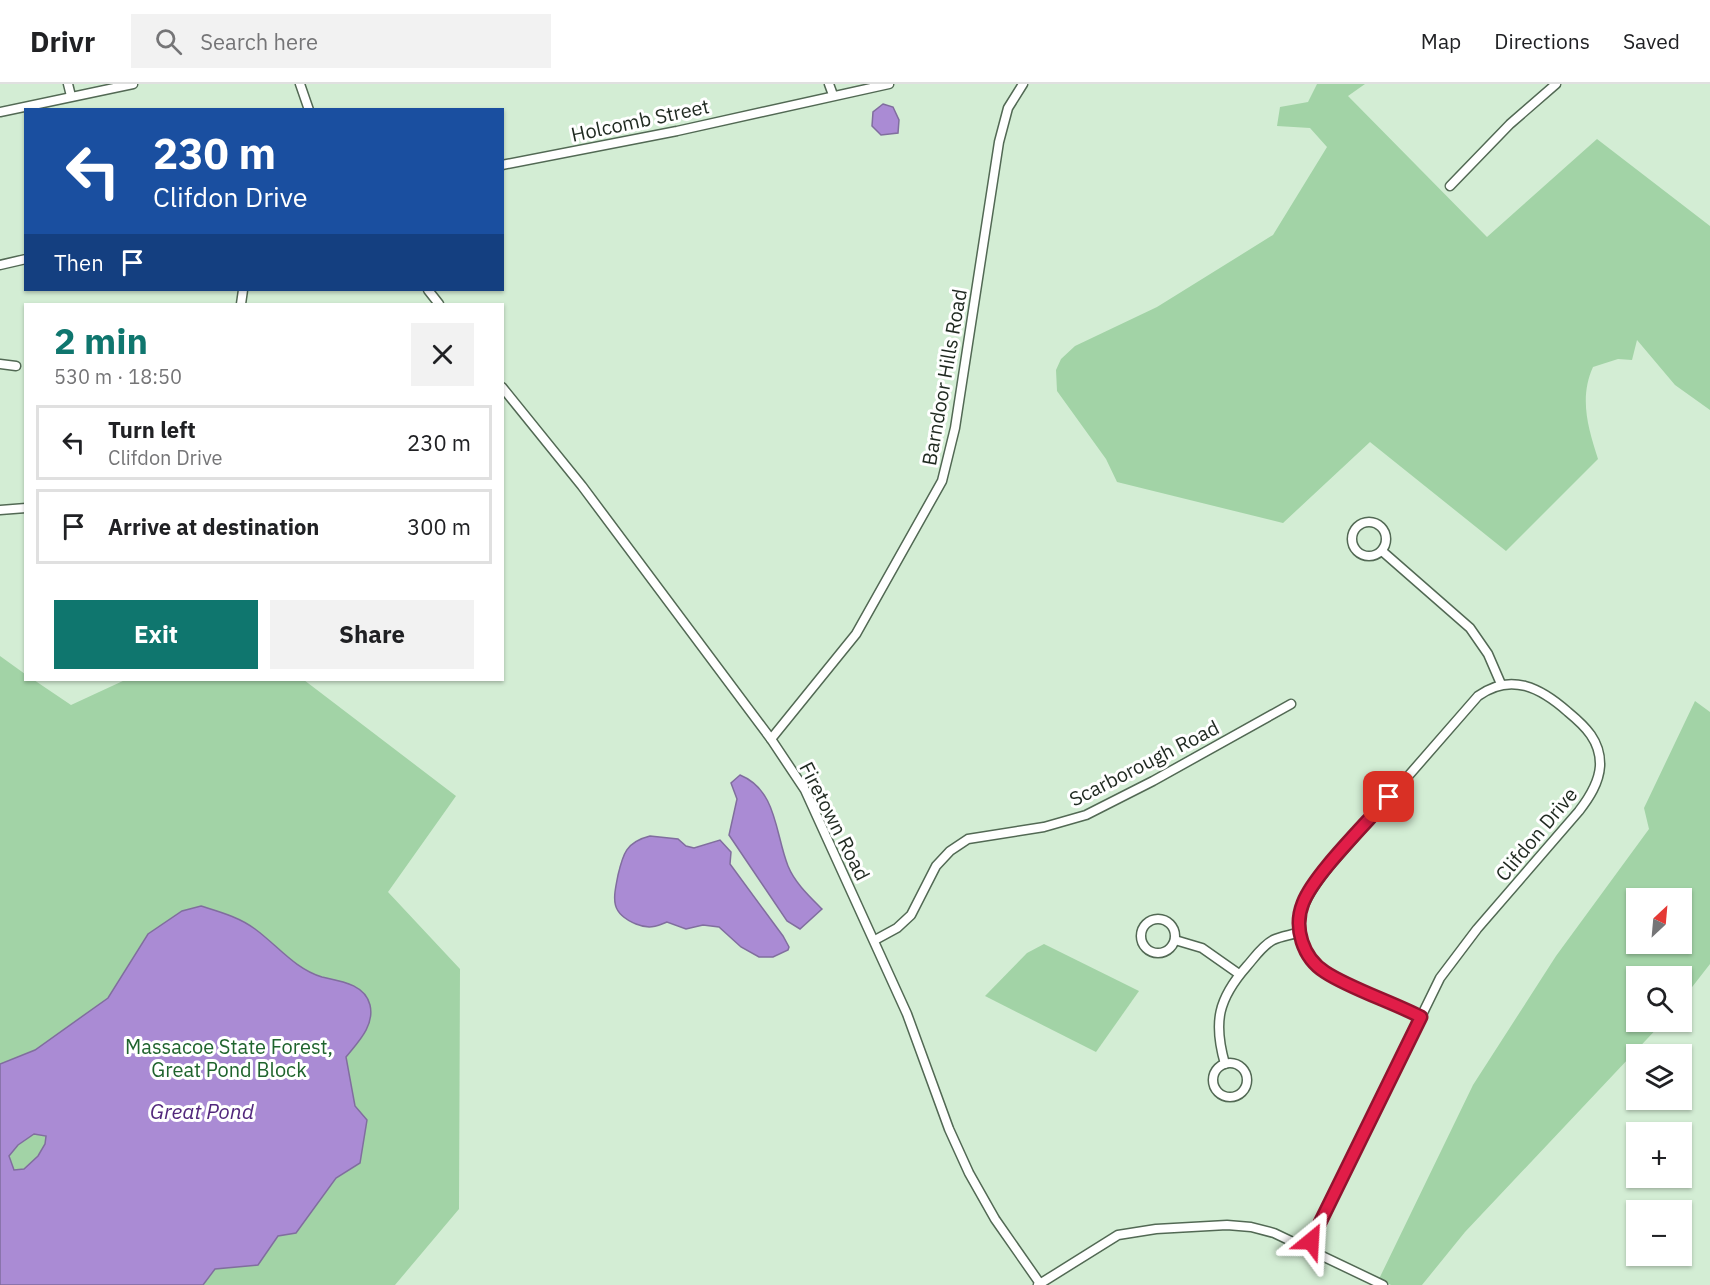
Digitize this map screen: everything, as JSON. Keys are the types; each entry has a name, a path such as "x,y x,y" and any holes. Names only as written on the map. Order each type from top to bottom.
{"street":[{"path":"68,84 71,96"},
{"path":"0,112 133,84"},
{"path":"300,84 308,108"},
{"path":"829,84 833,95"},
{"name":"Holcomb Street","path":"504,165 677,131 889,84"},
{"name":"Barndoor Hills Road","path":"771,739 856,634 942,481 956,428 999,142 1008,108 1023,84"},
{"path":"1450,186 1510,124 1556,84"},
{"path":"0,264 24,260"},
{"path":"429,291 438,303"},
{"path":"0,364 16,366"},
{"name":"Firetown Road","path":"504,389 582,486 771,739 818,816 875,940 969,1173 995,1219 1040,1285"},
{"path":"0,510 24,508"},
{"path":"1370,522 1380,526 1387,541 1382,551 1372,556 1361,555 1353,546 1355,529 1370,522"},
{"path":"1382,551 1470,628 1488,654 1501,684 1490,688 1467,708 1308,892 1299,919 1300,932 1308,956 1326,973 1421,1017"},
{"name":"Clifdon Drive","path":"1308,1248 1440,978 1458,952 1590,798 1598,777 1600,765 1595,740 1580,722 1539,689 1517,684 1501,684"},
{"name":"Scarborough Road","path":"875,940 897,928 911,915 936,866 963,843 984,836 1044,827 1086,815 1153,781 1291,704"},
{"path":"1162,920 1174,929 1175,940 1164,953 1152,953 1143,945 1141,934 1151,921 1162,920"},
{"path":"1225,1064 1218,1026 1225,995 1239,974 1263,947 1274,940 1300,932"},
{"path":"1175,940 1202,948 1239,974"},
{"path":"1225,1064 1237,1064 1245,1072 1245,1089 1236,1096 1225,1096 1214,1085 1214,1075 1225,1064"},
{"path":"1040,1285 1104,1243 1126,1233 1227,1225 1262,1230 1308,1248 1383,1285"}],"green space":[{"path":"1317,84 1365,84 1348,96 1487,237 1597,139 1710,226 1710,410 1675,385 1637,340 1632,360 1618,359 1593,367 1586,390 1586,413 1598,459 1506,551 1370,442 1283,523 1117,482 1106,459 1057,391 1056,370 1061,359 1075,346 1157,307 1273,235 1327,147 1310,128 1277,126 1280,107 1308,102"},
{"name":"Massacoe State Forest, Great Pond Block","path":"0,656 24,673 24,681 35,681 71,705 123,681 305,681 456,796 388,892 460,969 459,1209 395,1285 0,1285"},
{"path":"1695,701 1710,712 1710,964 1692,987 1692,966 1626,966 1626,1032 1654,1032 1642,1044 1626,1044 1626,1061 1465,1232 1422,1285 1391,1285 1379,1279 1473,1085 1556,956 1649,829 1644,808"},
{"path":"1044,944 1139,991 1096,1052 985,996 1027,953"}],"water":[{"path":"883,104 893,107 899,120 898,133 881,135 872,126 873,112"},
{"path":"740,775 752,782 768,802 794,878 822,909 800,929 787,921 729,835 737,799 731,783"},
{"path":"650,836 678,839 686,846 694,848 720,840 731,852 730,864 783,936 789,947 788,950 773,957 759,957 741,947 719,927 703,925 686,929 667,922 644,927 628,920 615,905 616,884 622,861 631,845"},
{"name":"Great Pond","path":"201,906 236,918 255,929 303,968 322,977 351,985 363,992 370,1005 370,1020 360,1040 346,1057 355,1106 367,1120 360,1163 336,1178 296,1233 278,1236 258,1265 215,1269 203,1285 0,1285 0,1064 35,1050 108,998 148,934 182,911","holes":["34,1134 46,1136 45,1144 38,1156 24,1169 14,1170 9,1156 18,1145"]}],"route":[{"path":"1311,1241 1421,1017 1326,973 1308,956 1300,932 1299,919 1308,892 1389,797"}]}
